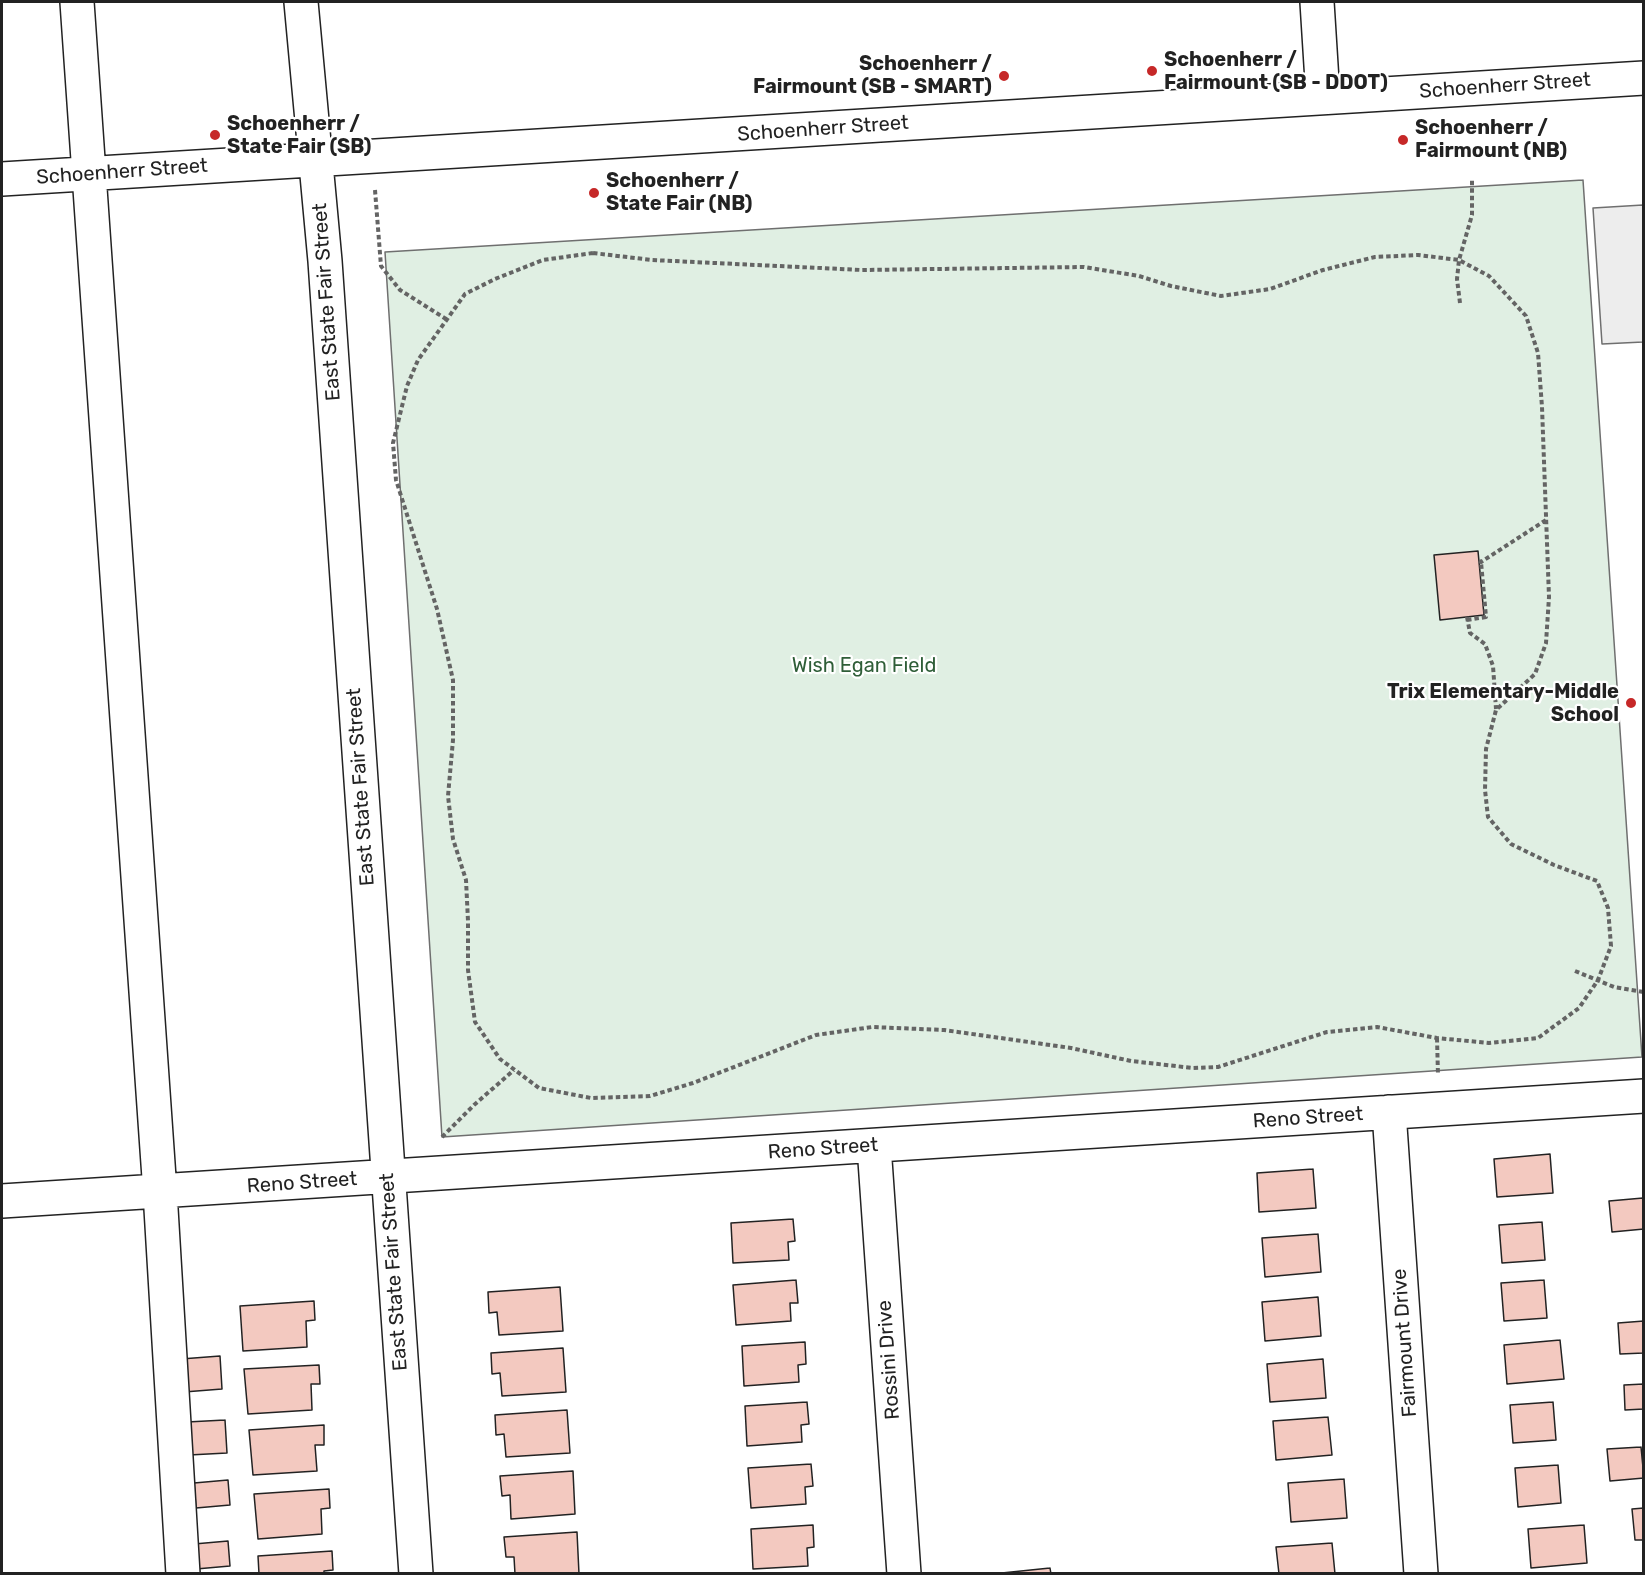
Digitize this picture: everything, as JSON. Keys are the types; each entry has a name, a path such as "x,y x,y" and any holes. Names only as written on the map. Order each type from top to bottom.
{"street":[{"path":"77,2 160,1192 183,1574"},
{"name":"East State Fair Street","path":"302,2 326,261 416,1574"},
{"path":"1317,2 1323,97"},
{"name":"Schoenherr Street","path":"2,179 373,158 1644,78"},
{"name":"Reno Street","path":"2,1201 1644,1096"},
{"name":"Fairmount Drive","path":"1389,1112 1421,1574"},
{"name":"Rossini Drive","path":"874,1146 904,1574"}],"path":[{"path":"373,158 381,266 400,291 446,319"},
{"path":"1460,303 1457,279 1472,214 1472,180"},
{"path":"1496,710 1535,674 1546,643 1549,597 1546,520 1538,353 1526,316 1489,276 1460,260 1418,255 1375,257 1323,270 1270,289 1221,296 1171,286 1139,276 1084,267 850,270 652,260 593,253 543,260 465,294 418,360 407,387 393,443 396,480 437,609 453,680 453,740 448,796 453,839 466,880 468,970 475,1022 500,1059 539,1088 591,1098 650,1096 693,1083 816,1035 872,1027 944,1030 1193,1068 1218,1067 1327,1032 1377,1027 1437,1038 1489,1043 1538,1038 1579,1008 1598,980 1611,946 1608,908 1596,881 1554,865 1511,844 1488,817 1485,750 1496,710 1493,666 1485,644 1470,633 1467,618 1486,617 1480,561 1546,520"},
{"path":"1575,971 1614,987 1644,992"},
{"path":"442,1137 514,1070"}],"green space":[{"name":"Wish Egan Field","path":"1583,180 1642,1057 442,1137 385,252"}],"shaded area":[{"path":"1643,205 1643,342 1602,344 1593,208"}],"building":[{"path":"1478,551 1484,615 1440,620 1434,555"},
{"path":"1550,1154 1553,1193 1497,1197 1494,1159"},
{"path":"1313,1169 1316,1208 1259,1212 1257,1173"},
{"path":"1643,1198 1644,1229 1612,1232 1609,1201"},
{"path":"793,1219 795,1241 788,1242 789,1260 733,1263 731,1223"},
{"path":"1542,1222 1545,1260 1502,1263 1499,1225"},
{"path":"1318,1234 1321,1272 1265,1277 1262,1238"},
{"path":"796,1280 798,1303 790,1303 791,1321 736,1325 733,1285"},
{"path":"1544,1280 1547,1318 1504,1321 1501,1283"},
{"path":"560,1287 563,1331 499,1335 497,1312 489,1313 488,1292"},
{"path":"1318,1297 1321,1336 1265,1341 1262,1302"},
{"path":"314,1301 315,1320 306,1321 307,1347 243,1351 240,1306"},
{"path":"1644,1321 1644,1353 1620,1354 1618,1323"},
{"path":"1560,1340 1564,1379 1507,1384 1504,1345"},
{"path":"805,1342 806,1364 798,1365 799,1382 744,1386 742,1346"},
{"path":"563,1348 566,1392 502,1396 500,1373 492,1374 491,1353"},
{"path":"220,1356 222,1389 184,1392 181,1359"},
{"path":"1323,1359 1326,1398 1270,1402 1267,1364"},
{"path":"319,1365 320,1384 311,1384 312,1410 248,1414 244,1369"},
{"path":"1644,1384 1644,1409 1625,1410 1624,1385"},
{"path":"807,1402 809,1424 801,1425 802,1442 747,1446 745,1406"},
{"path":"1553,1402 1556,1440 1513,1443 1510,1405"},
{"path":"567,1410 570,1453 506,1457 504,1434 496,1435 495,1415"},
{"path":"1328,1417 1332,1455 1276,1460 1273,1421"},
{"path":"225,1420 227,1453 189,1455 187,1422"},
{"path":"324,1425 324,1445 315,1445 317,1471 253,1475 249,1430"},
{"path":"1641,1447 1644,1478 1610,1481 1607,1449"},
{"path":"811,1464 813,1486 805,1487 806,1504 751,1508 748,1468"},
{"path":"1558,1465 1561,1503 1518,1507 1515,1468"},
{"path":"573,1471 575,1514 511,1519 510,1495 502,1496 500,1476"},
{"path":"1344,1479 1347,1518 1291,1522 1288,1483"},
{"path":"228,1480 230,1505 196,1508 194,1483"},
{"path":"329,1489 330,1508 321,1509 322,1534 258,1539 254,1494"},
{"path":"1644,1508 1644,1540 1635,1540 1632,1509"},
{"path":"813,1525 814,1547 807,1548 808,1566 753,1569 751,1529"},
{"path":"1584,1525 1587,1563 1531,1568 1528,1529"},
{"path":"577,1532 579,1574 515,1574 514,1557 506,1557 504,1537"},
{"path":"228,1541 230,1566 196,1569 194,1544"},
{"path":"1332,1543 1335,1574 1279,1574 1276,1547"},
{"path":"332,1551 333,1570 324,1571 324,1574 259,1574 258,1556"},
{"path":"1050,1568 1051,1574 992,1574"}],"place":[{"name":"Schoenherr / Fairmount (SB - DDOT)","path":"1152,71"},
{"name":"Schoenherr / Fairmount (SB - SMART)","path":"1004,76"},
{"name":"Schoenherr / State Fair (SB)","path":"215,135"},
{"name":"Schoenherr / Fairmount (NB)","path":"1403,140"},
{"name":"Schoenherr / State Fair (NB)","path":"594,193"},
{"name":"Trix Elementary-Middle School","path":"1631,703"}]}
